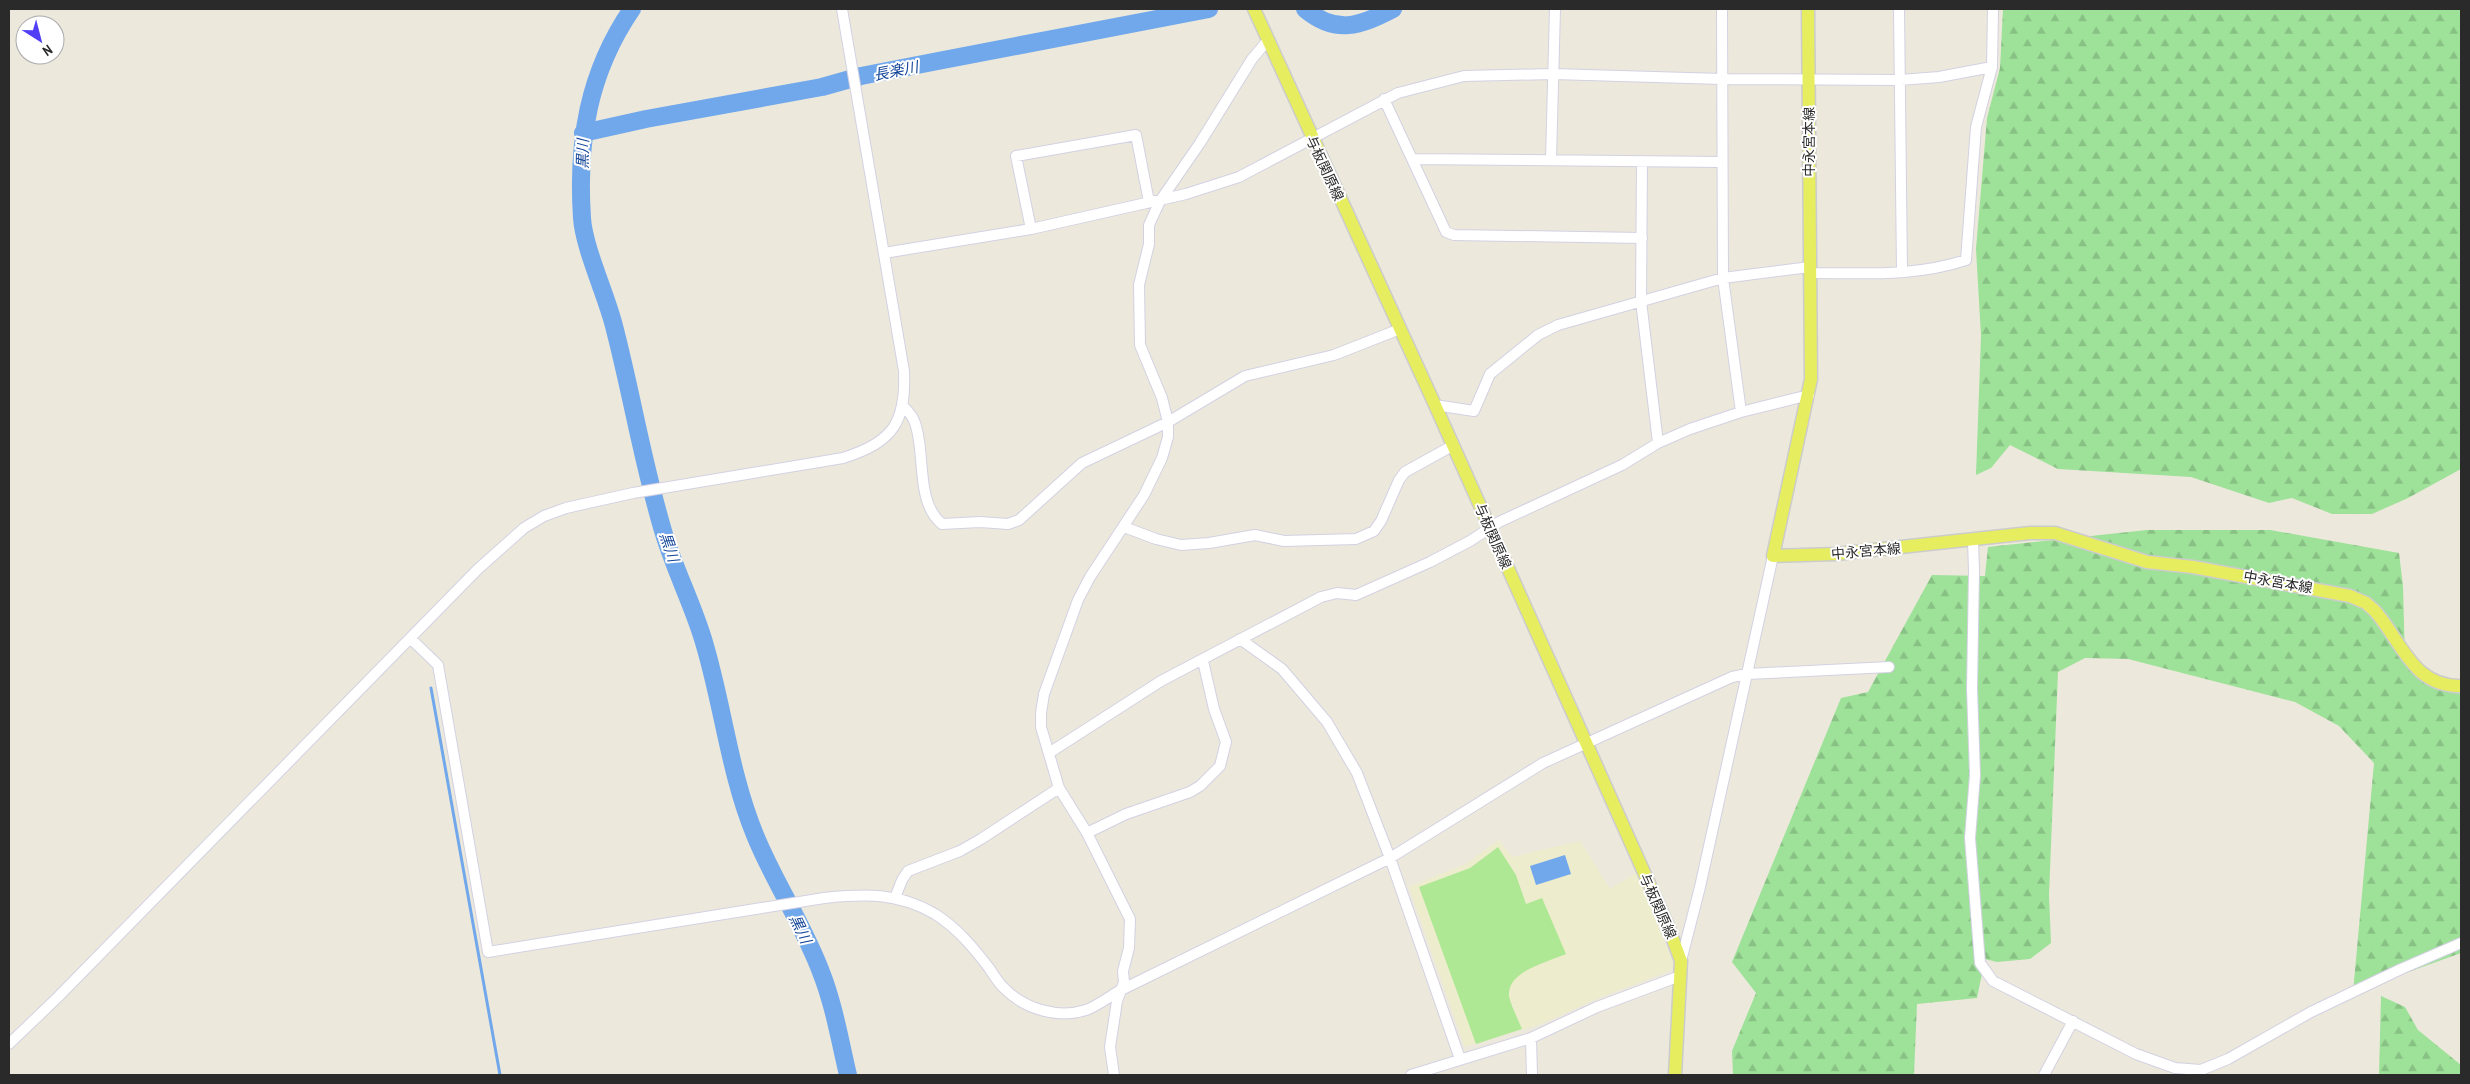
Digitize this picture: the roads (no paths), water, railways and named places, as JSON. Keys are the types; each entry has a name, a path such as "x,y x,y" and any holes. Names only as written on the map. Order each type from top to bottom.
{"main road":[{"name":"中永宮本線","path":"1808,9 1812,358 1809,395 1774,556 1836,554 2030,533 2056,533 2140,560 2193,567 2350,596 2366,603 2375,611 2420,672 2439,683 2461,686"},
{"name":"与板関原線","path":"1256,13 1490,528 1681,961 1675,1075"}],"street":[{"path":"9,1044 58,997 506,542 524,528 544,516 566,508 633,493 843,458 855,454 886,437 899,418 904,406 904,371 842,9"},
{"path":"1551,159 1555,9"},
{"path":"1722,9 1723,278 1740,412"},
{"path":"1900,9 1902,272"},
{"path":"1435,406 1474,411 1490,374 1538,335 1558,325 1723,278 1811,270 1902,272 1938,269 1966,260 1976,127 1992,67 1992,9"},
{"path":"1114,1075 1110,1047 1119,991 1124,982 1123,971 1130,948 1132,933 1130,919 1088,833 1059,788 1041,728 1044,694 1078,600 1090,577 1144,495 1162,458 1168,437 1168,422 1162,398 1140,345 1139,285 1149,244 1149,225 1160,201 1200,143 1252,59 1268,40"},
{"path":"884,253 1031,229 1160,201 1239,177 1384,99 1419,86 1464,76 1553,74 1722,79 1900,80 1939,77 1992,67"},
{"path":"1384,99 1446,232 1454,235 1642,238"},
{"path":"1031,229 1016,156 1136,135 1149,202"},
{"path":"1412,159 1722,162"},
{"path":"1642,161 1641,301 1658,443"},
{"path":"904,406 915,423 927,500 931,514 942,524 980,522 1008,524 1019,520 1082,463 1168,422 1245,376 1334,355 1400,329"},
{"path":"1049,753 1161,681 1321,597 1337,594 1356,595 1430,562 1490,528 1622,465 1658,443 1740,412 1809,395"},
{"path":"1124,528 1156,540 1181,545 1209,543 1255,535 1284,541 1356,539 1374,530 1380,521 1398,480 1405,472 1452,446"},
{"path":"1973,540 1972,689 1975,775 1970,838 1980,963 1993,981 2156,1062 2199,1073 2228,1059 2311,1012 2461,943"},
{"path":"1681,961 1700,887 1774,556"},
{"path":"411,639 438,665 488,952 859,894 895,898 924,908 952,926 978,954 1003,988 1017,1000 1032,1008 1067,1013 1086,1010 1119,991 1390,858 1543,763 1584,742 1732,677 1747,674 1889,667"},
{"path":"1240,639 1282,669 1327,722 1357,773 1390,858 1460,1059"},
{"path":"1088,833 1126,814 1190,792 1200,786 1220,766 1226,742 1214,709 1203,660"},
{"path":"895,898 902,880 908,871 960,851 981,840 1059,788"},
{"path":"1412,1075 1531,1038 1597,1007 1680,976"},
{"path":"2044,1075 2073,1021"},
{"path":"1531,1038 1532,1075"}],"water":[{"path":"1565,855 1571,874 1536,885 1530,866"}],"waterway":[{"name":"黒川","path":"632,9 617,33 605,58 589,109 584,135 582,162 581,190 584,230 614,326 664,534 699,626 710,664 732,762 746,811 755,835 806,937 821,972 833,1010 848,1075"},
{"name":"長楽川","path":"583,133 646,119 822,87 861,76 1209,9"},
{"name":"長楽川","path":"1305,9 1316,17 1338,25 1348,25 1370,20 1393,9"},
{"path":"431,688 500,1075"}]}
